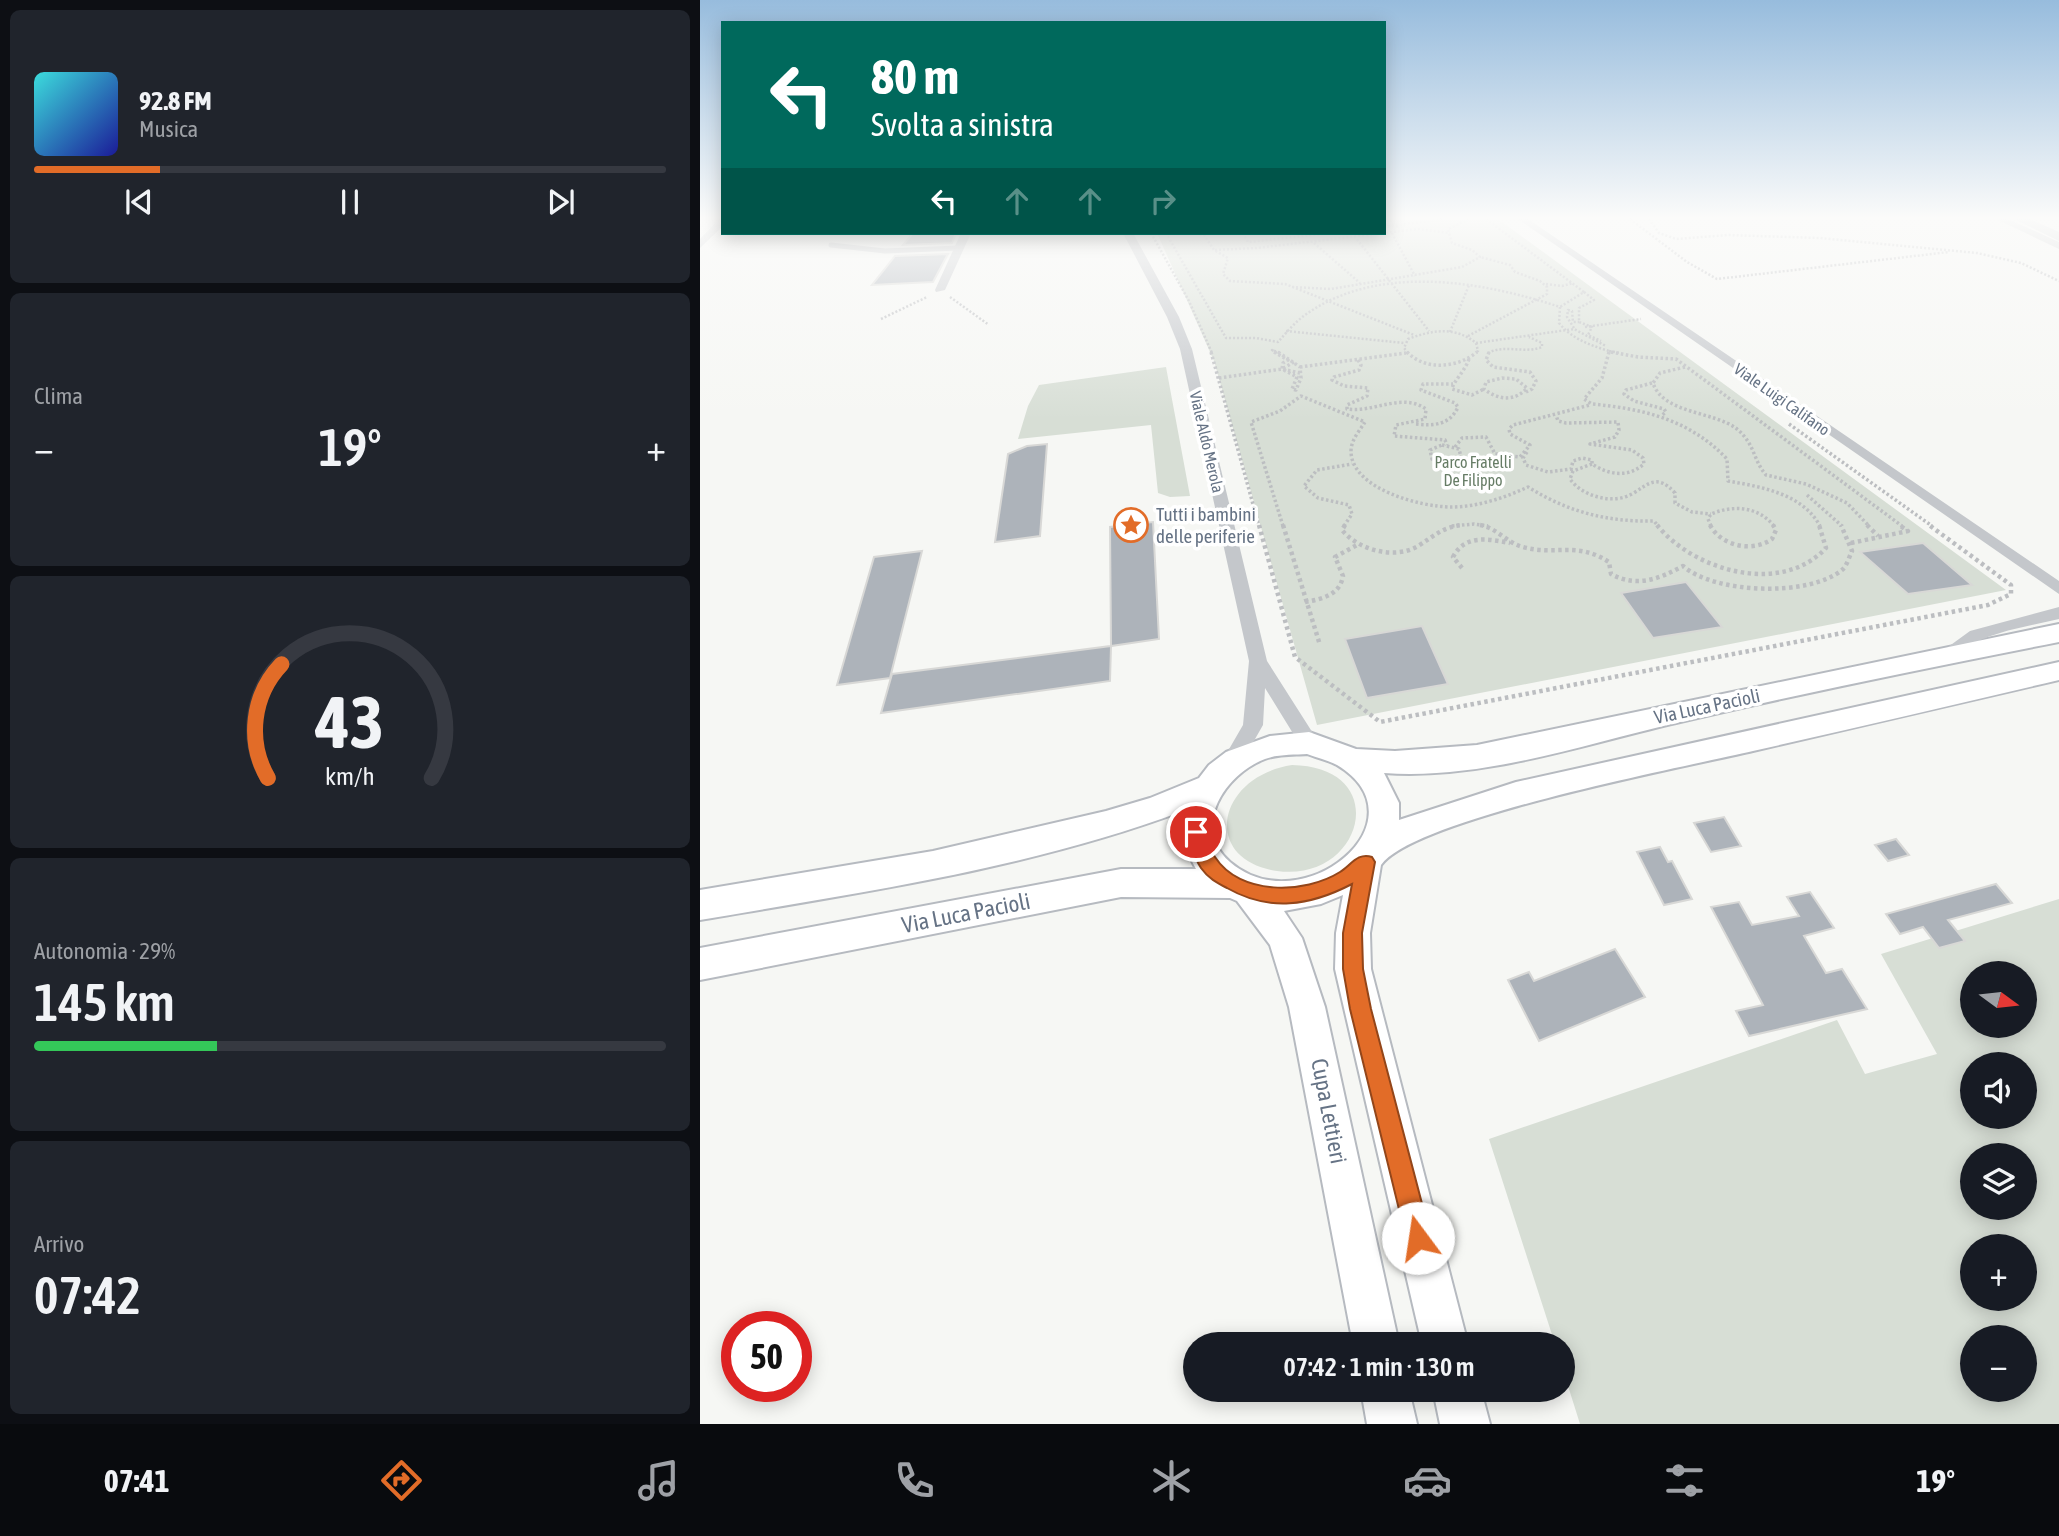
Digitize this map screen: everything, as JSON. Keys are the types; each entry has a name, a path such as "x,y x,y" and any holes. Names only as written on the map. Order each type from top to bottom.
{"main road":[{"name":"Via Luca Pacioli","path":"1354,760 1377,762 1494,754 1946,655 2059,633"},
{"path":"1207,788 1196,817 1198,840 1207,862 1241,888 1274,897 1300,896 1325,889 1347,878 1371,855 1430,822 1516,794 2059,671"},
{"path":"700,905 884,874 1028,845 1174,804 1207,788 1231,763 1268,747 1309,743 1333,749 1354,760 1369,773 1379,790 1384,808 1383,828 1371,855 1353,933 1353,969 1442,1332"},
{"name":"Via Luca Pacioli","path":"700,964 1121,883 1241,888"},
{"name":"Cupa Lettieri","path":"1241,888 1285,938 1307,1007 1374,1332"},
{"path":"1387,1402 1392,1424"},
{"path":"1460,1402 1465,1424"}],"street":[{"path":"940,290 943,285"},
{"name":"Viale Aldo Merola","path":"1156,285 1186,349 1258,661 1253,725 1231,763"},
{"name":"Viale Luigi Califano","path":"1619,285 2054,584 2059,600"},
{"path":"1946,655 1976,635 2059,613"},
{"name":"Viale Aldo Merola","path":"1258,661 1309,743"}],"path":[{"path":"1180,285 1213,356 1295,657 1380,722 1988,605 2011,594 2011,585 1998,574 1787,423"},
{"path":"1196,285 1226,338 1256,338 1278,342 1286,331 1311,309 1359,290 1388,285"},
{"path":"1286,285 1414,335"},
{"path":"1291,287 1331,289 1352,285"},
{"path":"1391,285 1429,331"},
{"path":"1450,332 1469,285"},
{"path":"1471,285 1539,299 1560,307"},
{"path":"1467,336 1547,294 1545,285"},
{"path":"1577,285 1594,300 1579,308 1579,322"},
{"path":"881,319 940,290 989,325"},
{"path":"1560,307 1584,292"},
{"path":"1560,307 1559,323 1564,331 1588,345 1638,357 1676,359 1908,531 1851,543"},
{"path":"1568,310 1572,311 1573,322 1592,327 1588,335 1609,344 1606,346 1580,334 1570,324 1568,310"},
{"path":"1570,324 1592,327 1642,319 1634,313"},
{"path":"1580,334 1585,332 1585,327"},
{"path":"1286,331 1404,343 1414,335 1429,331 1450,332 1467,336 1476,342 1574,329"},
{"path":"1484,389 1492,395 1504,398 1518,397 1532,389 1536,381 1530,372 1493,367 1486,360 1489,352 1498,347 1530,351 1542,347 1542,343 1529,337"},
{"path":"1411,423 1428,425 1450,420 1457,411 1455,403 1423,393 1421,387 1428,382 1453,384 1459,381 1469,359 1478,351 1476,342"},
{"path":"1404,343 1406,352 1412,358 1434,364 1469,359"},
{"path":"1272,351 1284,354 1300,367 1296,390 1292,389 1297,377 1282,369 1283,363 1288,360 1272,351"},
{"path":"1320,645 1251,422 1280,411 1301,396 1365,422 1351,449 1352,464 1375,486 1400,498 1449,507 1505,498 1528,487 1549,502 1576,513 1609,519 1654,521 1677,547 1702,561 1769,574 1794,571 1815,560 1826,548 1826,532 1816,517 1796,500 1728,481 1727,459 1705,435 1662,415 1592,404 1584,400 1598,387 1606,372 1609,351"},
{"path":"1300,367 1406,352"},
{"path":"1358,360 1361,365 1359,370 1334,377 1332,380 1344,386 1368,388 1367,396 1347,405 1347,409 1376,410 1407,401 1421,404 1426,410 1425,419 1396,425 1394,436 1412,440 1446,440 1447,445"},
{"path":"1282,369 1295,362"},
{"path":"1662,415 1666,412 1664,408 1634,401 1624,394 1626,390 1653,383 1660,373 1686,367"},
{"path":"1219,378 1282,369 1301,373"},
{"path":"1453,384 1455,393 1472,395 1484,389 1486,382 1502,377 1521,382 1526,391"},
{"path":"1653,383 1657,394 1667,401 1724,421 1741,434 1750,443 1757,463 1766,475 1805,484 1847,503 1879,537"},
{"path":"1556,415 1558,421 1575,424 1601,419 1618,422 1619,430 1615,437 1590,444 1632,450 1643,458 1644,464 1632,473 1609,473 1592,464 1592,460 1582,458 1573,461 1571,469 1565,471 1539,471 1523,461 1530,445 1512,437 1509,429 1522,422 1592,404"},
{"path":"1455,447 1462,438 1474,436 1486,438 1491,442 1491,449 1504,457 1520,457 1527,452"},
{"path":"1447,445 1455,447 1462,454 1453,461 1437,461 1430,456 1432,448 1447,445"},
{"path":"1352,464 1325,466 1312,471 1306,477 1304,486 1307,494 1318,499 1349,505 1352,514 1342,530 1348,539 1358,545 1381,551 1418,547 1437,531 1475,524 1495,528 1515,544"},
{"path":"1592,464 1573,471 1570,480 1578,490 1586,494 1612,498 1632,494 1638,485 1643,483 1664,484 1675,493 1675,503 1692,512 1711,514 1726,508 1736,508 1758,513 1773,524 1775,536 1771,541 1753,546 1730,542 1713,532 1709,526 1711,514"},
{"path":"1462,568 1452,557 1459,547 1469,540 1486,540 1541,551 1595,553 1609,562 1611,574 1623,582 1657,580 1683,566 1697,577 1762,590 1817,584 1839,573 1849,562 1851,543 1842,525 1807,495"},
{"path":"1305,601 1333,595 1340,587 1343,576 1342,566 1335,557 1358,545"}],"green space":[{"name":"Parco Fratelli De Filippo","path":"1180,285 1589,285 2006,590 1317,725 1214,361"},
{"path":"1166,367 1190,496 1170,497 1158,493 1151,425 1018,439 1028,406 1039,385"},
{"path":"1292,765 1324,771 1345,784 1355,803 1355,823 1346,843 1330,860 1307,870 1277,871 1253,864 1237,851 1228,836 1227,818 1234,801 1247,785 1266,773"},
{"path":"2059,899 2059,1424 1580,1424 1573,1402 1575,1332 1551,1332 1489,1139 1837,1020 1865,1074 1937,1054 1881,954"}],"building":[{"path":"1047,444 1040,536 995,542 1008,454 1027,446"},
{"path":"1153,522 1159,639 1111,646 1110,527"},
{"path":"1923,543 1972,585 1908,594 1860,552"},
{"path":"922,551 890,678 837,685 874,557"},
{"path":"1686,582 1722,627 1653,638 1621,593"},
{"path":"1422,626 1448,684 1367,698 1345,639"},
{"path":"1111,646 1110,681 881,713 892,674"},
{"path":"1724,817 1741,846 1711,852 1694,823"},
{"path":"1896,839 1909,855 1888,861 1875,845"},
{"path":"1660,847 1668,862 1672,861 1692,899 1664,905 1637,852"},
{"path":"1996,884 2012,903 1948,920 1965,941 1939,948 1923,927 1900,934 1886,914"},
{"path":"1810,892 1834,928 1804,936 1826,973 1842,969 1867,1009 1749,1036 1736,1011 1763,1005 1711,907 1739,902 1752,925 1799,916 1787,897"},
{"path":"1615,949 1645,997 1539,1041 1508,980 1529,972 1534,981"}],"place":[{"name":"Tutti i bambini delle periferie","path":"1131,525"}],"route":[{"path":"1196,832 1207,862 1219,874 1249,892 1274,897 1300,896 1325,889 1347,878 1365,862 1353,933 1353,969 1418,1238"}]}
